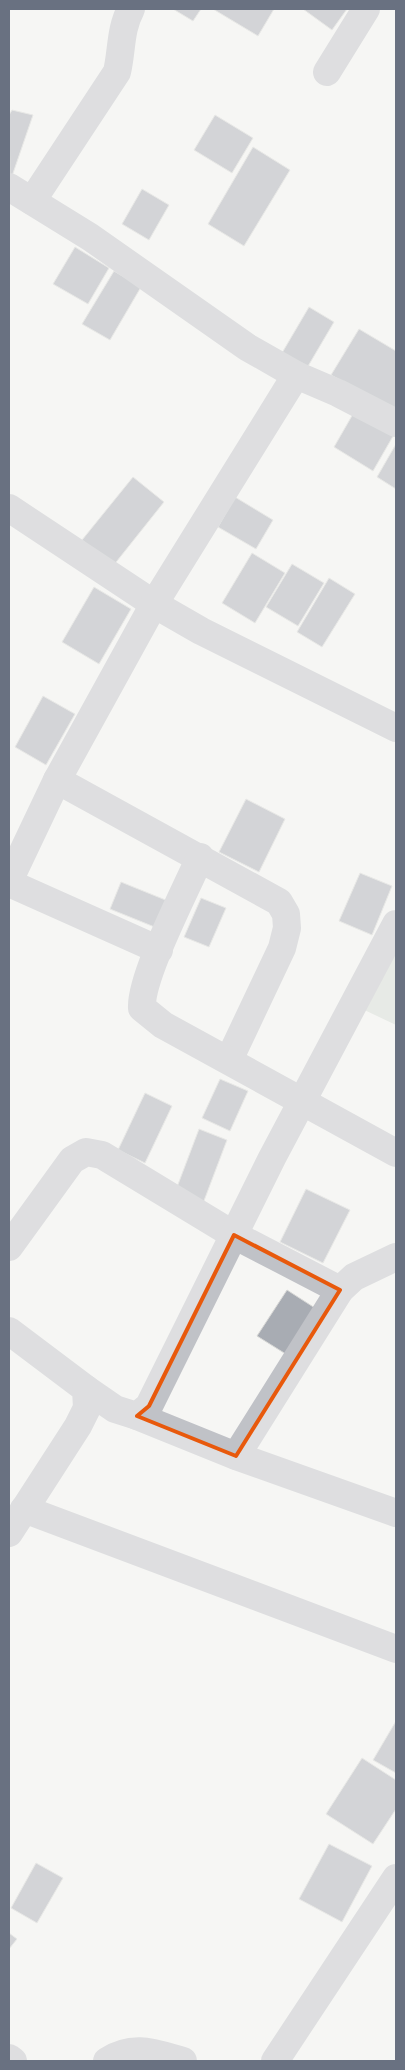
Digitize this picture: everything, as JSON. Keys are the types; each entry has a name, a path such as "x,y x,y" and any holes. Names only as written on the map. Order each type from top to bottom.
{"street":[{"path":"32,201 117,72 122,54 122,31 131,9"},
{"path":"327,72 366,9"},
{"path":"9,187 90,237 247,348 296,375 338,393 396,423"},
{"path":"159,950 9,882 57,780 154,604 296,375"},
{"path":"9,508 154,604 201,631 396,728"},
{"path":"57,780 266,892 279,902 286,914 288,928 282,948 229,1060"},
{"path":"200,857 159,950 142,997 142,1008 163,1025 303,1100 396,1153"},
{"path":"137,1416 149,1406 234,1234 396,924"},
{"path":"9,1248 72,1160 86,1152 102,1155 234,1234 340,1290"},
{"path":"236,1456 340,1290 354,1277 396,1258"},
{"path":"9,1332 115,1408 236,1456 396,1513"},
{"path":"9,1533 78,1426 87,1408 86,1389"},
{"path":"24,1509 396,1649"},
{"path":"275,2061 396,1878"},
{"path":"107,2061 122,2052 152,2052 183,2061"},
{"path":"9,2058 13,2061"}],"highlighted area":[{"path":"234,1235 340,1290 236,1456 137,1416 149,1406"}],"shaded area":[{"path":"396,930 396,1025 356,1006"}],"building":[{"path":"173,9 201,9 193,21"},
{"path":"213,9 274,9 258,36"},
{"path":"303,9 347,9 332,30"},
{"path":"12,110 33,115 10,182 9,115"},
{"path":"215,115 253,138 232,173 194,150"},
{"path":"253,147 290,170 244,246 208,224"},
{"path":"142,189 169,205 149,240 122,224"},
{"path":"75,247 109,268 88,304 53,284"},
{"path":"114,271 141,287 110,340 82,324"},
{"path":"309,307 334,322 304,373 279,358"},
{"path":"359,329 396,351 396,411 331,375"},
{"path":"357,407 396,431 373,471 334,447"},
{"path":"396,444 396,489 377,477"},
{"path":"133,477 164,502 113,566 82,540"},
{"path":"235,497 273,520 256,549 218,527"},
{"path":"252,553 285,573 255,623 222,603"},
{"path":"292,564 324,583 298,626 266,607"},
{"path":"329,578 355,594 322,647 297,632"},
{"path":"94,587 131,609 99,664 62,642"},
{"path":"43,696 75,714 46,765 15,747"},
{"path":"246,799 285,819 259,872 219,852"},
{"path":"360,873 392,886 372,935 339,921"},
{"path":"121,882 168,901 157,928 110,909"},
{"path":"201,898 226,908 209,947 184,937"},
{"path":"220,1079 248,1091 230,1131 202,1118"},
{"path":"145,1093 172,1106 145,1163 118,1150"},
{"path":"199,1129 227,1140 202,1206 174,1195"},
{"path":"306,1189 350,1210 323,1263 280,1242"},
{"path":"287,1290 318,1310 289,1356 257,1336"},
{"path":"396,1721 396,1773 373,1760"},
{"path":"362,1758 396,1780 396,1809 373,1844 326,1814"},
{"path":"329,1844 372,1866 342,1922 299,1899"},
{"path":"36,1863 63,1878 37,1923 11,1908"},
{"path":"9,1933 17,1939 9,1949"}]}
